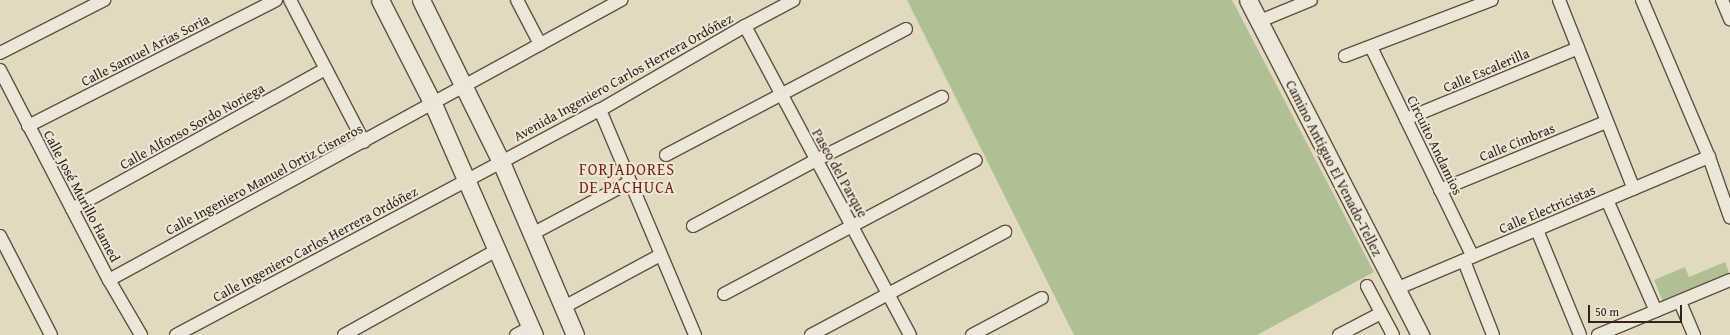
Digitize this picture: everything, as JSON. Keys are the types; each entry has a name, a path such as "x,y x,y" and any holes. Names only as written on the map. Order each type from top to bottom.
{"street":[{"path":"0,53 104,0"},
{"name":"Calle Samuel Arias Soria","path":"28,126 276,0"},
{"path":"290,0 364,142"},
{"path":"380,0 433,104 533,331 516,335"},
{"path":"421,0 465,86 501,162 575,335"},
{"path":"517,0 540,44"},
{"name":"Calle Ingeniero Manuel Ortiz Cisneros","path":"109,280 433,104 540,44 606,3 621,0"},
{"name":"Avenida Ingeniero Carlos Herrera Ordóñez","path":"467,179 600,110 744,26 794,0"},
{"name":"Camino Antiguo El Venado-Tellez","path":"1248,0 1420,335"},
{"path":"1260,21 1310,0"},
{"path":"1345,56 1492,0"},
{"path":"1559,0 1606,122 1634,189"},
{"path":"1642,0 1709,157 1730,217"},
{"path":"1726,4 1730,19"},
{"name":"Paseo del Parque","path":"744,26 910,335"},
{"path":"666,155 906,29"},
{"name":"Circuito Andamios","path":"1371,46 1440,190 1468,259 1493,335"},
{"name":"Calle Escalerilla","path":"1406,119 1578,48"},
{"name":"Calle Alfonso Sordo Noriega","path":"72,210 326,69"},
{"name":"Calle José Murillo Hamed","path":"0,70 109,280 141,335"},
{"path":"693,226 816,160 942,97"},
{"path":"600,110 691,334"},
{"name":"Calle Cimbras","path":"1440,190 1606,122"},
{"name":"Calle Electricistas","path":"1396,290 1709,157"},
{"path":"724,294 976,160"},
{"name":"Calle Ingeniero Carlos Herrera Ordóñez","path":"176,335 467,179"},
{"path":"532,234 630,182"},
{"path":"1607,200 1656,311"},
{"path":"1536,230 1580,335"},
{"path":"811,335 1005,232"},
{"path":"0,236 51,335"},
{"path":"344,335 497,250"},
{"path":"564,307 660,255"},
{"path":"1598,335 1620,331 1656,311 1730,280"},
{"path":"1367,286 1393,335"},
{"path":"972,335 1042,298"},
{"path":"1680,302 1694,335"},
{"path":"1340,335 1381,313"}],"green space":[{"path":"907,0 1232,0 1374,272 1257,335 1074,335"},
{"path":"1725,262 1730,275 1663,302 1654,280 1685,267 1689,277"}],"district":[{"name":"FORJADORES DE PACHUCA","path":"627,178"}]}
